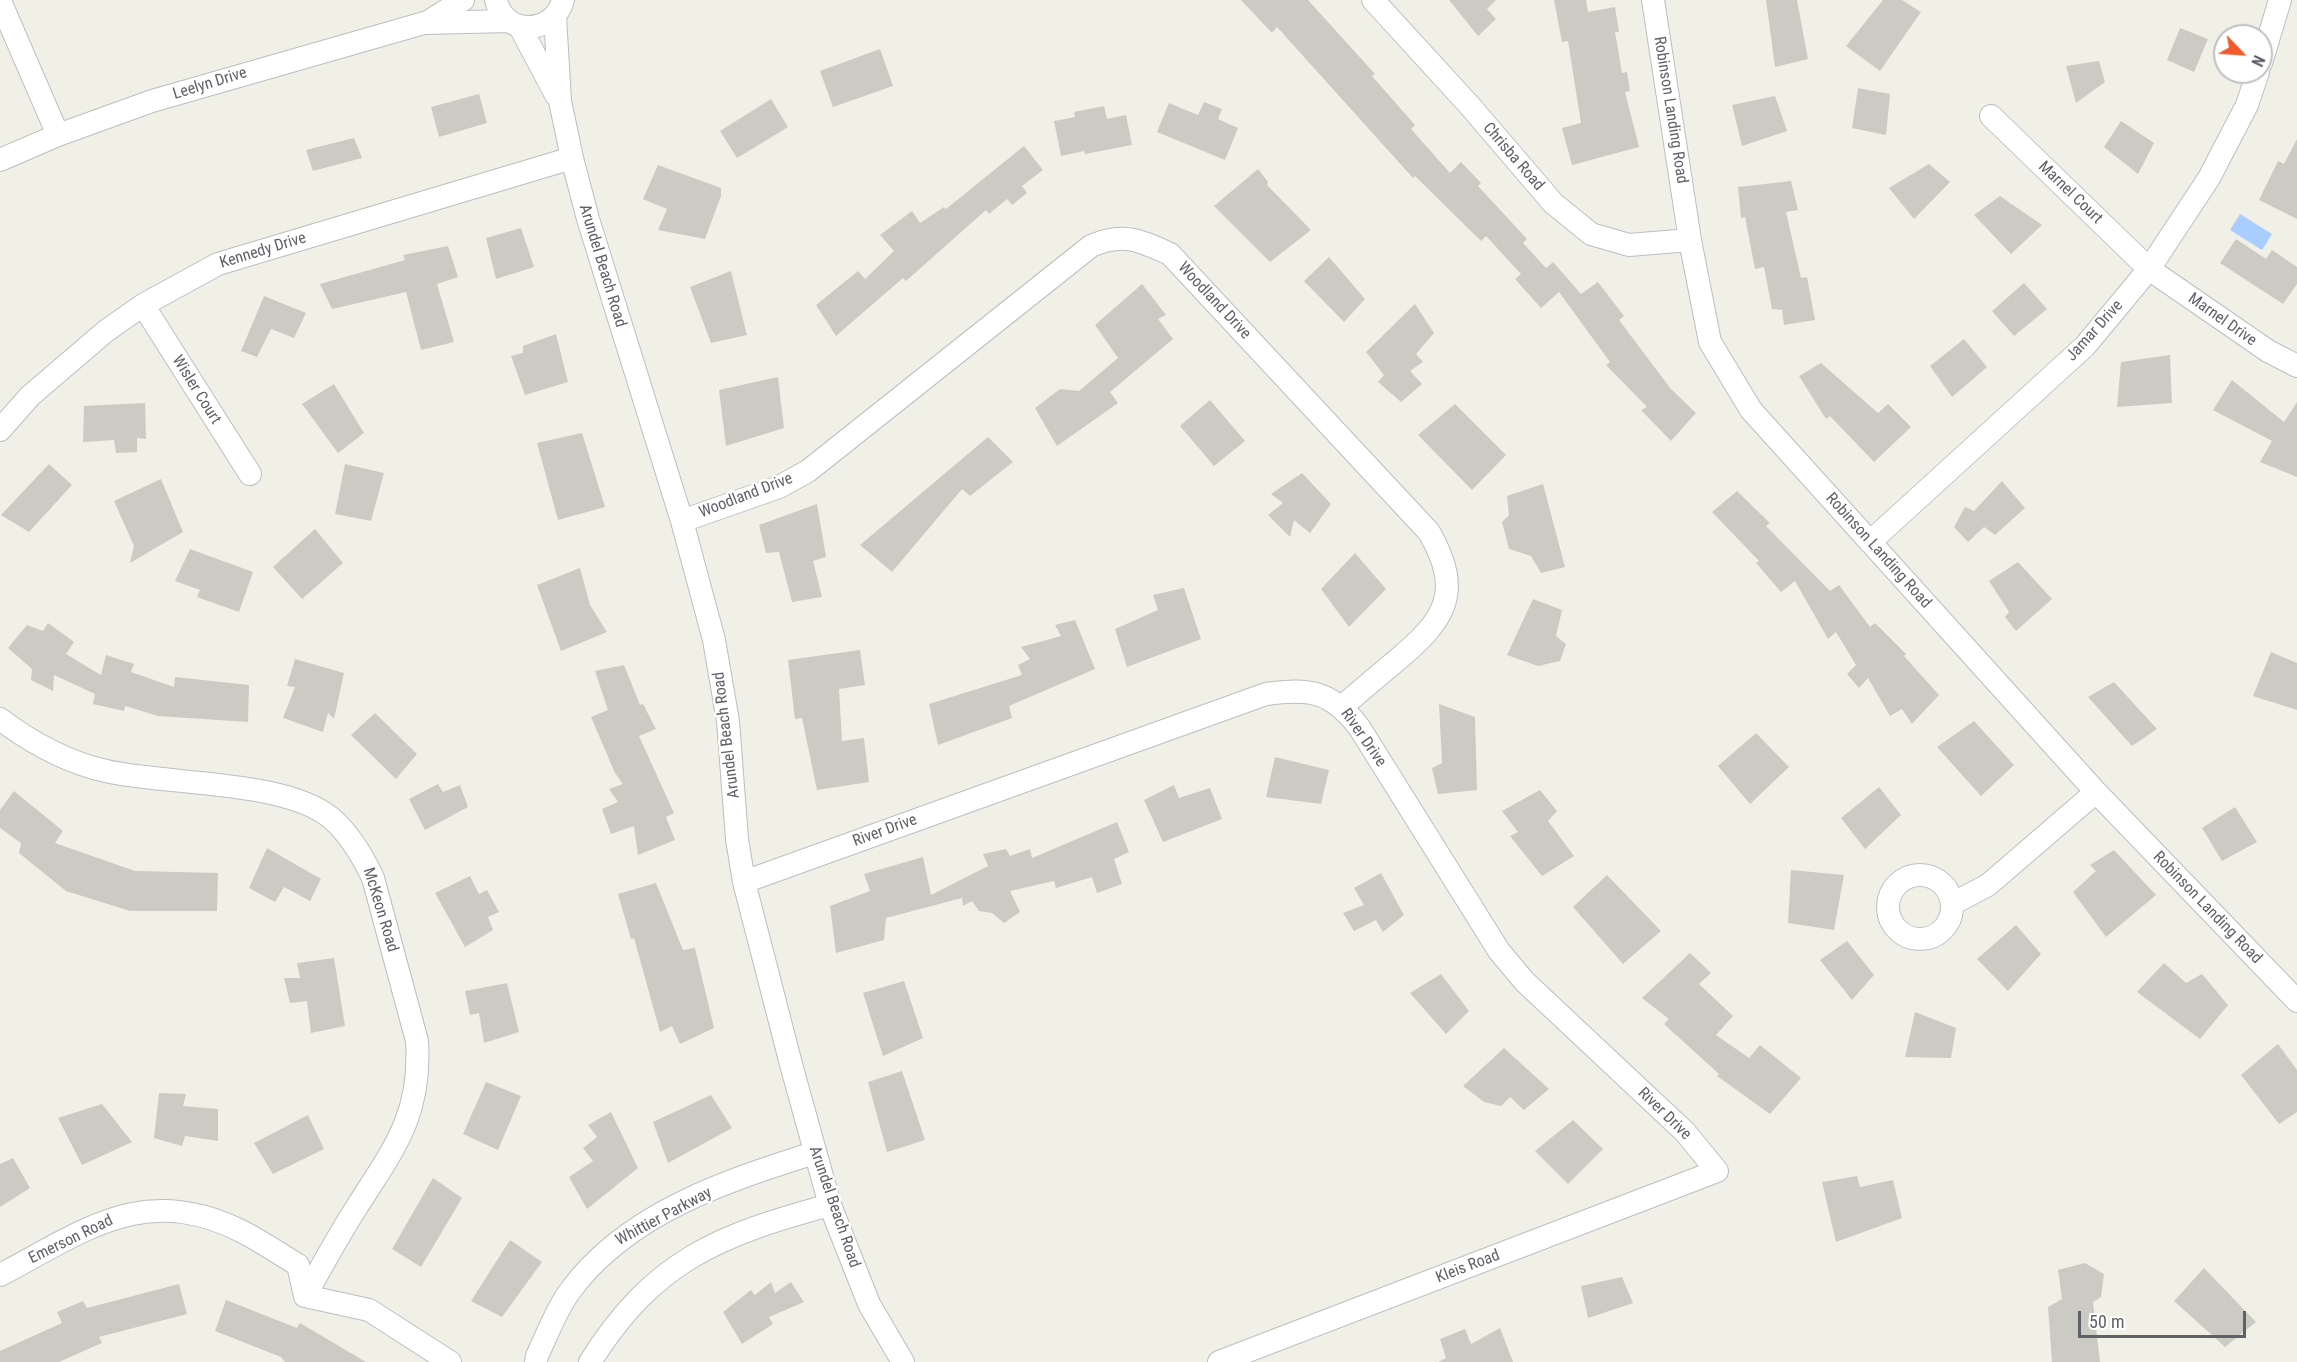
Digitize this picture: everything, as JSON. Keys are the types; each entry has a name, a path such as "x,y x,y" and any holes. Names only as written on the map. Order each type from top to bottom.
{"street":[{"path":"0,0 57,135"},
{"name":"Leelyn Drive","path":"0,160 57,135 152,101 424,23 463,0"},
{"name":"Arundel Beach Road","path":"496,0 502,14 514,24 560,101"},
{"name":"Chrisba Road","path":"1373,0 1553,203 1591,234 1629,245 1690,240"},
{"name":"Robinson Landing Road","path":"1653,0 1690,240 1710,342 1750,410 2096,792 2297,1001"},
{"path":"2273,24 2280,0"},
{"name":"Leelyn Drive","path":"424,23 514,24 539,27 563,6"},
{"name":"Arundel Beach Road","path":"563,6 560,101 572,158 594,239 710,620 723,684 733,762 737,839 744,882 814,1153 830,1205 869,1304 903,1362"},
{"name":"Jamar Drive","path":"1870,542 2085,346 2149,269 2209,178 2247,105 2254,84"},
{"name":"Marnel Court","path":"1991,116 2149,269"},
{"name":"Kennedy Drive","path":"0,430 30,396 67,362 143,305 218,264 572,158"},
{"name":"Woodland Drive","path":"681,521 779,487 808,471 1090,246 1112,238 1129,238 1170,254 1429,532 1442,555 1447,590 1443,607 1433,627 1343,706"},
{"name":"Marnel Drive","path":"2149,269 2268,351 2297,366"},
{"name":"Wisler Court","path":"143,305 250,474"},
{"name":"River Drive","path":"744,882 1266,694 1293,690 1318,693 1343,706 1359,727 1499,951 1525,982 1685,1132 1717,1171"},
{"name":"McKeon Road","path":"0,719 30,741 69,759 105,771 277,793 307,804 331,818 362,855 373,878 417,1041 418,1070 415,1099 394,1151 352,1214 305,1296"},
{"path":"1952,904 1988,885 2096,792"},
{"name":"Whittier Parkway","path":"536,1362 569,1293 612,1244 685,1202 742,1176 814,1153"},
{"name":"Kleis Road","path":"1219,1362 1717,1171"},
{"path":"590,1362 621,1317 649,1288 680,1264 710,1245 743,1230 830,1205"},
{"name":"Emerson Road","path":"0,1275 99,1223 141,1210 174,1210 243,1232 298,1265 305,1296"},
{"path":"305,1296 369,1310 450,1362"}],"water":[{"path":"2240,214 2272,234 2262,250 2230,230"}],"building":[{"path":"1241,0 1308,0 1375,74 1372,76 1415,125 1411,129 1450,173 1461,162 1481,183 1478,186 1527,239 1523,243 1546,268 1553,262 1581,294 1598,282 1624,316 1619,320 1671,389 1696,413 1671,441 1641,410 1647,407 1606,365 1610,362 1559,292 1541,308 1515,279 1521,274 1486,236 1481,241 1415,176 1413,178 1277,27 1272,33"},
{"path":"1449,0 1496,0 1487,9 1496,19 1478,36"},
{"path":"1554,0 1586,0 1588,12 1615,7 1619,32 1615,32 1622,73 1627,72 1630,91 1625,92 1639,147 1572,165 1562,128 1581,123 1568,41 1562,42"},
{"path":"1766,0 1797,0 1808,59 1775,67"},
{"path":"1883,0 1902,0 1921,12 1880,71 1846,46"},
{"path":"2180,28 2208,39 2194,72 2167,60"},
{"path":"880,49 893,86 833,107 820,71"},
{"path":"2099,61 2105,82 2076,103 2066,66"},
{"path":"1858,88 1890,94 1886,135 1852,128"},
{"path":"479,94 487,123 439,137 431,107"},
{"path":"1775,96 1787,131 1742,146 1732,105"},
{"path":"771,99 788,127 737,158 720,131"},
{"path":"1204,102 1222,109 1218,119 1238,128 1225,160 1157,132 1169,103 1198,115"},
{"path":"1104,106 1107,119 1126,115 1132,145 1061,156 1054,121 1075,117 1074,112"},
{"path":"2121,121 2154,143 2138,174 2104,147"},
{"path":"354,138 362,158 313,171 306,150"},
{"path":"2297,139 2297,219 2259,200 2278,161 2284,164"},
{"path":"1024,146 1043,170 1022,186 1027,193 1012,205 1007,199 989,214 986,210 906,281 903,278 836,336 816,305 858,271 865,279 894,251 880,235 912,211 920,223 944,207 946,209"},
{"path":"1929,164 1950,182 1914,219 1889,188"},
{"path":"658,165 721,188 721,196 705,239 658,230 667,209 643,199"},
{"path":"1258,169 1268,182 1267,185 1311,230 1270,262 1214,206"},
{"path":"1791,181 1798,210 1786,212 1801,278 1807,277 1815,320 1784,325 1782,310 1772,309 1764,267 1755,269 1745,217 1741,218 1738,187"},
{"path":"2000,196 2042,225 2011,254 1974,215"},
{"path":"521,228 534,267 496,279 486,238"},
{"path":"2236,239 2266,259 2272,250 2297,267 2297,284 2283,304 2220,263"},
{"path":"448,246 458,277 437,284 454,342 421,350 406,292 332,309 320,284 405,260 403,255"},
{"path":"1329,257 1365,299 1344,322 1304,281"},
{"path":"731,271 747,335 711,343 690,287"},
{"path":"2024,283 2047,309 2014,336 1992,311"},
{"path":"1142,284 1166,315 1158,319 1173,339 1110,392 1118,403 1057,446 1035,408 1060,389 1079,391 1118,358 1095,325"},
{"path":"264,296 306,313 294,338 271,329 257,357 241,351"},
{"path":"1415,304 1434,333 1416,354 1423,362 1410,371 1422,384 1401,402 1378,382 1384,375 1366,352"},
{"path":"556,334 568,382 525,395 511,356 523,353 523,346"},
{"path":"1964,339 1987,367 1952,397 1930,366"},
{"path":"2170,355 2172,403 2117,407 2121,362"},
{"path":"1821,363 1878,413 1888,404 1911,427 1874,462 1830,416 1826,419 1799,376"},
{"path":"778,377 784,428 726,446 719,390"},
{"path":"2232,380 2284,422 2297,402 2297,477 2260,462 2272,441 2213,410"},
{"path":"334,384 364,433 338,453 302,404"},
{"path":"1210,400 1245,441 1214,466 1180,426"},
{"path":"145,403 146,439 137,438 137,452 116,453 114,440 83,442 84,406"},
{"path":"1455,404 1506,455 1472,490 1418,435"},
{"path":"582,433 605,507 558,520 537,443"},
{"path":"988,437 1013,462 970,496 962,489 892,572 860,545"},
{"path":"49,464 72,485 29,532 1,515"},
{"path":"345,464 384,473 371,521 335,514"},
{"path":"1302,473 1331,504 1310,533 1294,520 1290,537 1268,515 1283,503 1271,494"},
{"path":"161,479 183,532 130,563 134,546 114,501"},
{"path":"2002,481 2025,508 1995,535 1984,527 1968,542 1954,527 1965,507 1974,511"},
{"path":"1543,484 1565,567 1541,573 1531,556 1509,549 1502,522 1509,515 1507,496"},
{"path":"1737,491 1770,523 1766,526 1830,591 1839,585 1870,627 1875,623 1906,654 1904,656 1939,695 1912,724 1902,709 1890,716 1868,678 1859,688 1847,674 1856,665 1836,632 1828,639 1795,581 1781,592 1756,563 1759,561 1712,512"},
{"path":"817,504 826,557 813,561 822,597 792,602 779,552 766,553 759,525"},
{"path":"315,529 343,563 302,599 273,567"},
{"path":"190,549 253,572 239,612 197,597 200,590 175,581"},
{"path":"1355,553 1386,589 1349,627 1321,589"},
{"path":"2018,562 2052,599 2016,631 2005,617 2009,612 1989,581"},
{"path":"580,568 590,605 607,632 561,651 537,585"},
{"path":"1184,588 1201,639 1127,667 1115,629 1158,610 1153,595"},
{"path":"1533,599 1562,610 1556,636 1566,644 1560,661 1538,666 1507,655"},
{"path":"1075,620 1095,669 1009,706 1012,718 938,745 929,704 1022,675 1018,665 1030,659 1021,647 1061,636 1055,625"},
{"path":"48,623 74,642 66,654 101,675 106,655 134,664 131,672 174,687 175,677 249,685 248,722 158,716 125,706 124,711 93,704 95,694 54,675 53,691 31,680 32,669 8,648 27,625 43,631"},
{"path":"860,650 865,685 839,689 842,741 864,738 869,782 817,790 802,718 795,719 788,660"},
{"path":"2271,652 2297,663 2297,710 2253,696"},
{"path":"295,659 344,673 334,719 328,713 323,732 283,718 295,687 287,686"},
{"path":"624,665 640,705 643,704 656,729 639,736 674,813 666,817 675,840 638,855 634,826 611,834 602,809 618,802 609,789 623,784 615,773 591,717 608,710 595,671"},
{"path":"2114,682 2157,729 2132,746 2088,697"},
{"path":"1439,704 1475,717 1477,790 1438,794 1432,768 1442,763"},
{"path":"375,713 417,754 396,779 351,735"},
{"path":"1974,721 2014,765 1981,796 1937,747"},
{"path":"1756,733 1789,767 1750,804 1718,766"},
{"path":"1275,757 1329,770 1321,804 1266,797"},
{"path":"438,784 443,792 460,785 468,807 425,830 409,799"},
{"path":"1174,785 1179,798 1210,788 1222,819 1163,842 1144,800"},
{"path":"1879,787 1901,815 1865,849 1841,818"},
{"path":"1540,790 1557,811 1548,821 1574,856 1542,876 1510,836 1518,832 1502,811"},
{"path":"14,791 63,831 55,843 135,871 218,873 217,911 130,911 66,891 19,853 21,843 0,828 0,810"},
{"path":"2235,807 2257,842 2222,861 2202,828"},
{"path":"1117,822 1129,852 1114,859 1122,884 1097,893 1092,877 1056,888 1054,881 1010,891 1020,912 1004,923 992,913 979,911 972,901 963,906 962,898 886,918 884,940 836,953 830,906 870,891 864,874 923,857 931,895 988,866 983,854 1006,849 1010,856 1030,849 1032,858"},
{"path":"267,848 321,879 310,901 284,887 275,902 249,888"},
{"path":"2114,850 2156,895 2106,937 2073,892 2096,871 2090,865"},
{"path":"1791,870 1844,875 1834,930 1788,923"},
{"path":"1381,873 1404,915 1383,932 1376,920 1354,931 1343,913 1364,905 1354,888"},
{"path":"1607,875 1661,931 1623,964 1573,907"},
{"path":"470,876 479,894 487,890 499,912 488,917 493,930 465,947 435,893"},
{"path":"656,883 683,950 695,948 714,1028 680,1044 672,1026 660,1032 634,938 631,939 618,894"},
{"path":"2016,925 2041,954 2008,991 1977,959"},
{"path":"1847,941 1874,975 1852,1000 1820,960"},
{"path":"1690,953 1711,973 1699,984 1733,1016 1716,1035 1749,1058 1760,1045 1801,1078 1770,1114 1717,1076 1719,1074 1664,1024 1669,1019 1642,998"},
{"path":"334,958 345,1026 311,1033 307,1001 290,1003 284,978 300,978 297,963"},
{"path":"2164,963 2186,983 2202,974 2228,1005 2200,1039 2137,992"},
{"path":"1441,974 1469,1011 1446,1034 1410,993"},
{"path":"904,981 923,1038 883,1056 863,993"},
{"path":"507,983 519,1032 484,1043 479,1013 470,1015 465,991"},
{"path":"1915,1012 1956,1028 1951,1058 1905,1057"},
{"path":"2278,1044 2297,1070 2297,1112 2279,1124 2241,1075"},
{"path":"1504,1048 1549,1089 1524,1110 1510,1097 1501,1106 1484,1102 1463,1086"},
{"path":"902,1071 925,1140 887,1152 868,1082"},
{"path":"486,1082 521,1096 498,1150 463,1134"},
{"path":"159,1093 186,1094 183,1106 218,1109 218,1141 185,1136 182,1146 154,1138"},
{"path":"711,1095 732,1128 668,1163 653,1122"},
{"path":"102,1104 132,1142 82,1165 58,1118"},
{"path":"611,1112 638,1168 587,1209 569,1177 593,1161 583,1148 597,1137 588,1125"},
{"path":"308,1115 324,1149 273,1174 254,1143"},
{"path":"1573,1120 1603,1149 1568,1184 1535,1151"},
{"path":"13,1158 30,1188 0,1207 0,1164"},
{"path":"1857,1176 1860,1187 1893,1180 1902,1218 1836,1242 1822,1182"},
{"path":"433,1178 462,1198 421,1267 392,1249"},
{"path":"510,1240 542,1262 502,1317 471,1301"},
{"path":"2085,1263 2104,1274 2101,1297 2093,1302 2100,1362 2052,1362 2048,1307 2062,1299 2058,1270"},
{"path":"2204,1268 2256,1322 2225,1347 2174,1301"},
{"path":"1622,1277 1633,1303 1588,1318 1581,1286"},
{"path":"771,1282 775,1293 791,1282 804,1302 769,1317 773,1324 742,1344 723,1312 751,1290 755,1295"},
{"path":"179,1284 187,1314 99,1337 102,1343 59,1362 0,1362 0,1351 62,1323 57,1312 83,1301 87,1308"},
{"path":"226,1300 297,1328 300,1323 366,1362 285,1362 281,1357 215,1331"},
{"path":"1500,1328 1513,1362 1438,1362 1446,1358 1440,1339 1465,1329 1471,1344"}]}
